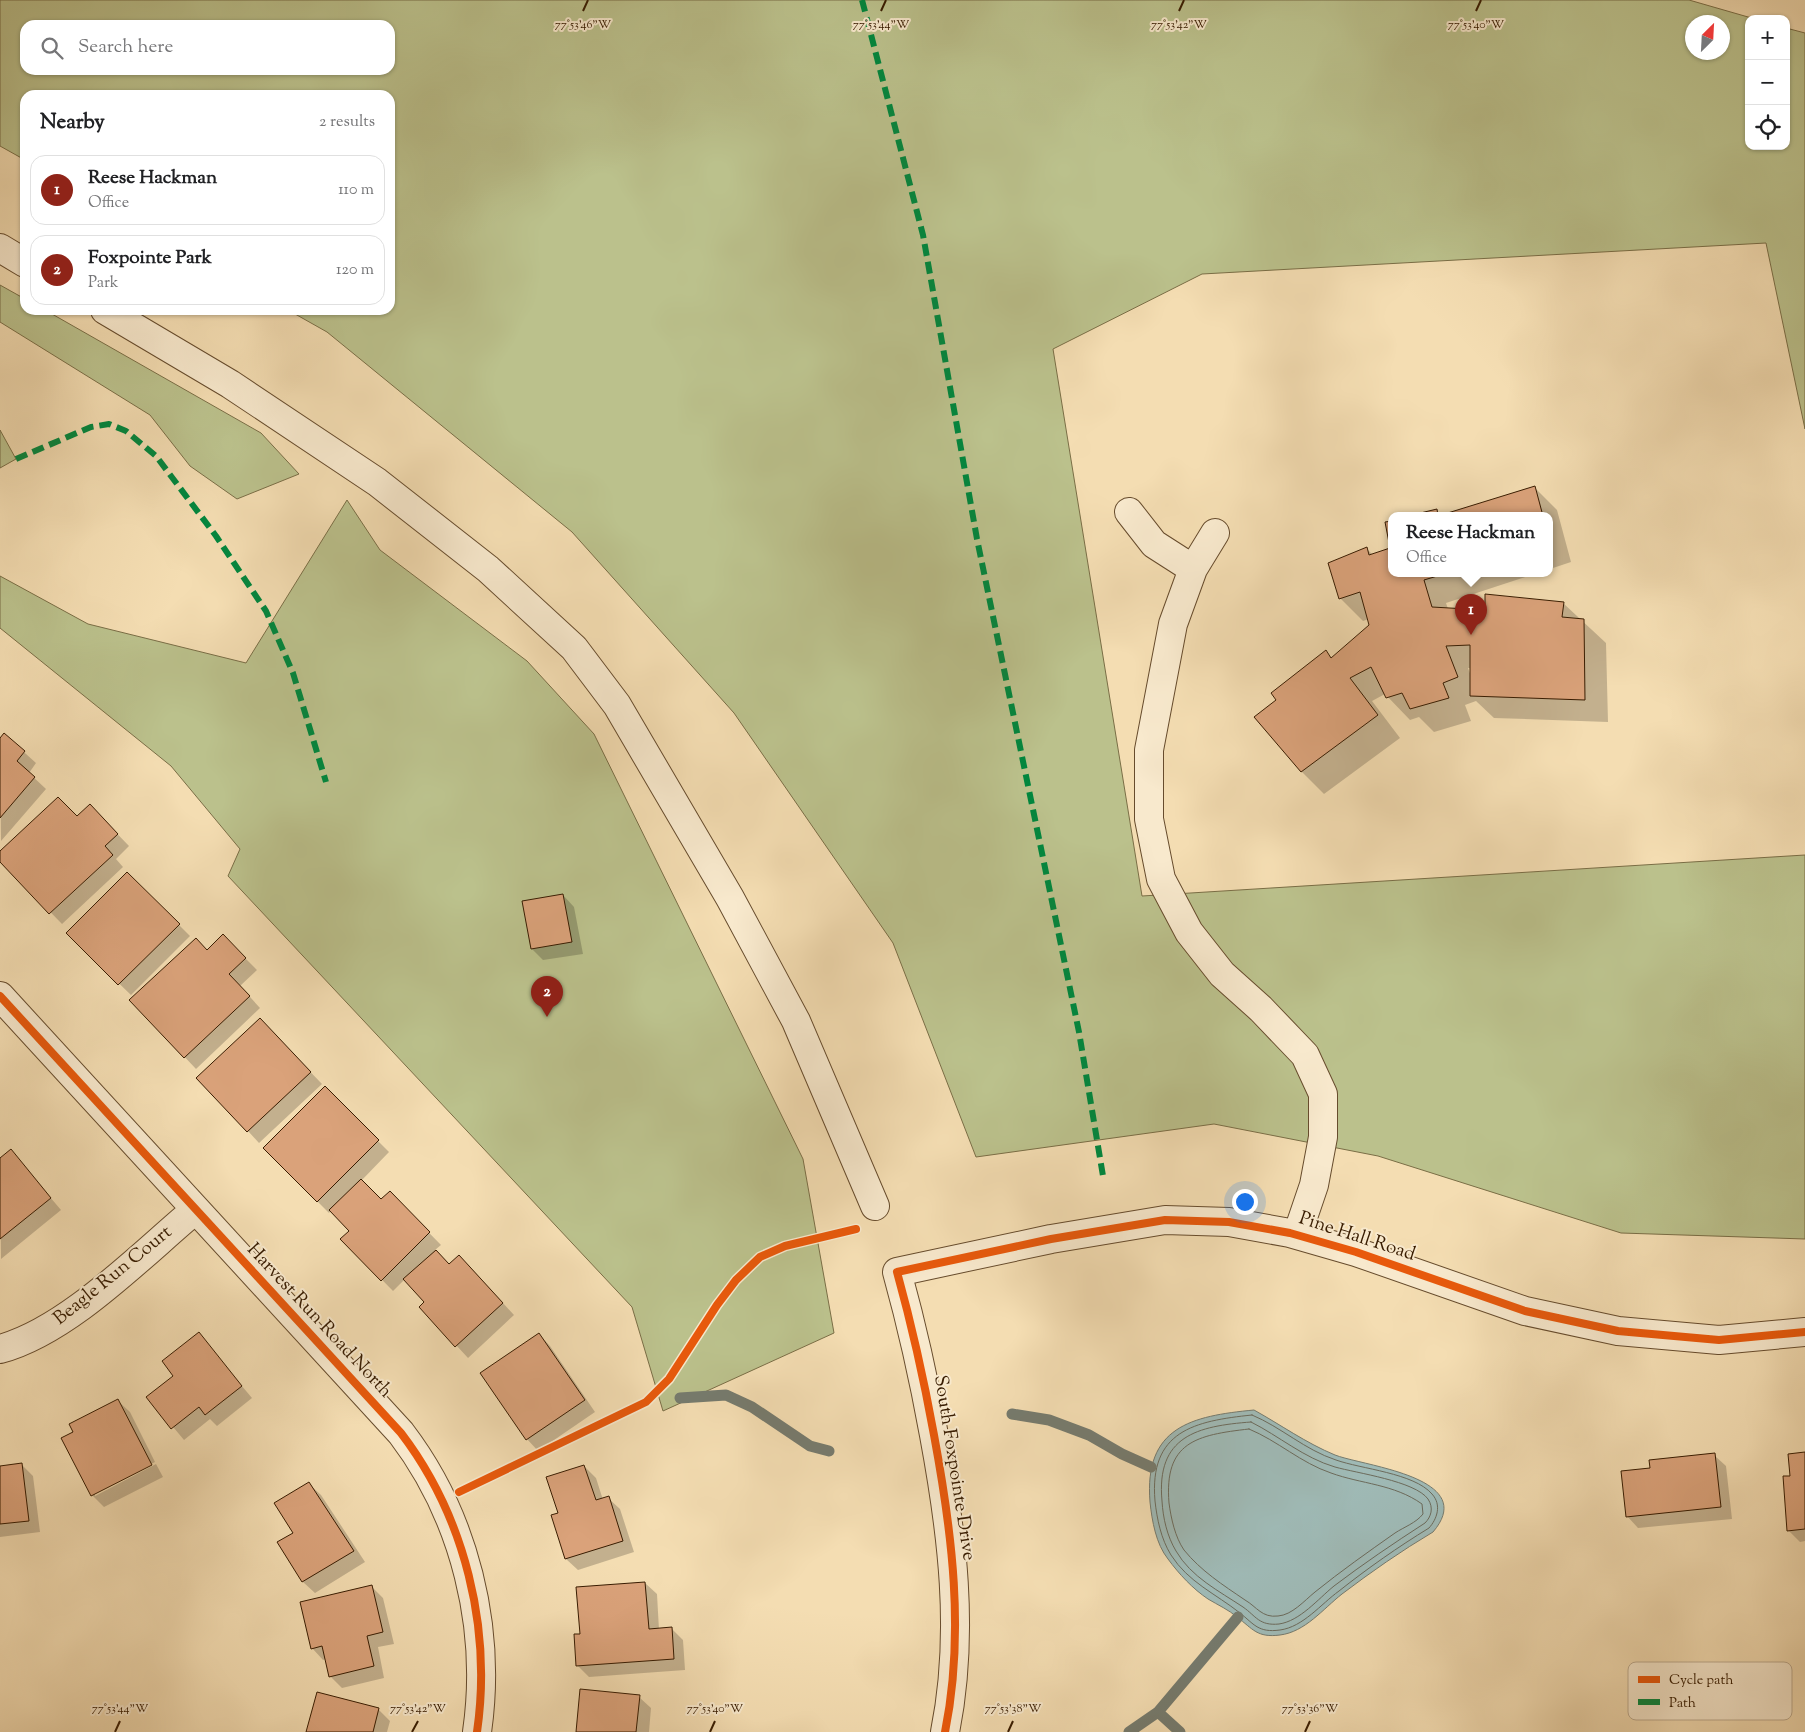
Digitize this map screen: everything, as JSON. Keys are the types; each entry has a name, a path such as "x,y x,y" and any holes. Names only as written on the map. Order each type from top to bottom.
{"street":[{"path":"0,248 20,260"},
{"path":"113,315 230,384 377,482 488,569 574,648 617,704 730,898 796,1021 875,1206"},
{"path":"1129,512 1154,544 1193,569"},
{"path":"1215,533 1193,569 1173,624 1158,693 1149,750 1149,819 1161,879 1189,932 1222,974 1261,1009 1305,1055 1323,1094 1321,1147 1314,1185 1297,1235"},
{"name":"Harvest Run Road North","path":"0,996 401,1434 420,1459 436,1486 458,1538 473,1598 482,1665 482,1698 477,1732"},
{"name":"Beagle Run Court","path":"0,1349 41,1333 84,1304 195,1210"},
{"name":"Pine Hall Road","path":"897,1272 1051,1239 1165,1220 1229,1222 1297,1235 1356,1252 1525,1311 1618,1331 1719,1340 1805,1332"},
{"name":"South Foxpointe Drive","path":"897,1272 923,1376 950,1533 954,1578 955,1631 953,1676 945,1732"}],"green space":[{"path":"0,0 1689,0 1745,16 1745,150 1790,150 1790,29 1805,33 1805,429 1766,243 1202,274 1053,349 1142,896 1805,855 1805,1239 1621,1233 1378,1156 1214,1124 976,1157 893,943 734,713 572,532 327,332 297,315 395,315 395,90 20,90 20,157 0,146"},
{"path":"0,285 20,296 20,315 54,315 261,433 299,474 237,499 190,466 150,415 0,322"},
{"path":"0,430 16,459 0,468"},
{"path":"347,500 380,550 527,661 594,734 803,1159 834,1333 663,1411 632,1307 228,876 240,849 171,766 0,628 0,576 88,624 246,663"}],"water":[{"path":"1254,1410 1335,1455 1391,1470 1430,1486 1441,1498 1443,1513 1433,1532 1398,1554 1342,1594 1306,1625 1289,1633 1272,1636 1256,1632 1230,1612 1202,1595 1186,1581 1160,1546 1153,1524 1150,1502 1150,1477 1155,1457 1164,1442 1176,1430 1210,1416"}],"building":[{"path":"1535,486 1542,512 1451,512"},
{"path":"1437,509 1437,512 1425,512"},
{"path":"1385,522 1388,522 1388,538"},
{"path":"1367,547 1369,555 1388,549 1388,577 1434,577 1424,580 1432,607 1485,610 1485,594 1564,602 1562,617 1584,619 1585,700 1470,696 1470,645 1446,646 1458,677 1443,683 1449,698 1410,709 1402,693 1386,698 1371,667 1350,678 1378,715 1301,772 1254,717 1276,700 1271,693 1326,650 1331,658 1369,625 1360,592 1339,599 1328,563"},
{"path":"4,733 25,751 17,761 35,777 0,818 0,738"},
{"path":"58,797 77,816 90,804 118,834 105,846 113,855 49,914 0,862 0,851"},
{"path":"127,872 180,924 118,985 66,933"},
{"path":"563,894 572,942 531,949 522,901"},
{"path":"223,934 246,958 229,974 250,996 184,1058 129,1000 196,938 207,950"},
{"path":"260,1018 311,1072 247,1132 196,1078"},
{"path":"325,1086 379,1140 317,1202 263,1148"},
{"path":"11,1149 51,1198 0,1239 0,1158"},
{"path":"361,1179 381,1199 390,1191 430,1232 381,1281 340,1239 349,1231 329,1210"},
{"path":"436,1250 449,1264 459,1255 503,1303 455,1347 419,1307 424,1302 403,1279"},
{"path":"199,1332 242,1386 205,1415 199,1407 171,1429 146,1397 173,1376 162,1361"},
{"path":"539,1333 585,1400 526,1440 480,1373"},
{"path":"118,1399 152,1465 91,1496 61,1438 73,1432 69,1424"},
{"path":"1805,1452 1805,1529 1787,1531 1783,1476 1790,1476 1788,1454"},
{"path":"1715,1453 1721,1507 1626,1517 1621,1471 1650,1468 1649,1460"},
{"path":"22,1463 29,1521 0,1524 0,1466"},
{"path":"584,1465 596,1500 609,1496 623,1541 565,1559 551,1515 558,1513 546,1477"},
{"path":"309,1482 354,1551 302,1582 277,1542 293,1533 274,1503"},
{"path":"645,1582 649,1629 672,1627 674,1659 576,1666 574,1634 580,1634 576,1587"},
{"path":"372,1585 383,1632 367,1636 374,1666 329,1677 322,1646 311,1649 300,1602"},
{"path":"580,1689 640,1695 636,1732 576,1732"},
{"path":"317,1692 379,1708 373,1732 306,1732"}],"waterway":[{"path":"680,1398 726,1395 752,1407 810,1446 829,1451"},
{"path":"1012,1414 1049,1420 1089,1435 1122,1454 1151,1467"},
{"path":"1129,1732 1158,1712 1238,1617"},
{"path":"1158,1712 1180,1732"}],"marked path":[{"path":"862,0 923,235 977,539 1079,1032 1103,1176"},
{"path":"16,459 91,427 109,424 126,431 156,456 216,536 266,611 293,673 326,782"}],"cycle path":[{"path":"0,996 401,1433 423,1466 442,1501 457,1537 469,1575 480,1653 481,1693 477,1732"},
{"path":"945,1732 951,1695 954,1657 955,1620 951,1545 922,1373 897,1272 1051,1239 1165,1220 1229,1222 1290,1233 1356,1252 1525,1311 1618,1331 1719,1340 1805,1332"},
{"path":"459,1492 646,1402 669,1379 717,1305 736,1280 760,1257 785,1246 856,1229"}],"place":[{"name":"Reese Hackman","path":"1471,635"},
{"name":"Foxpointe Park","path":"547,1017"}]}
